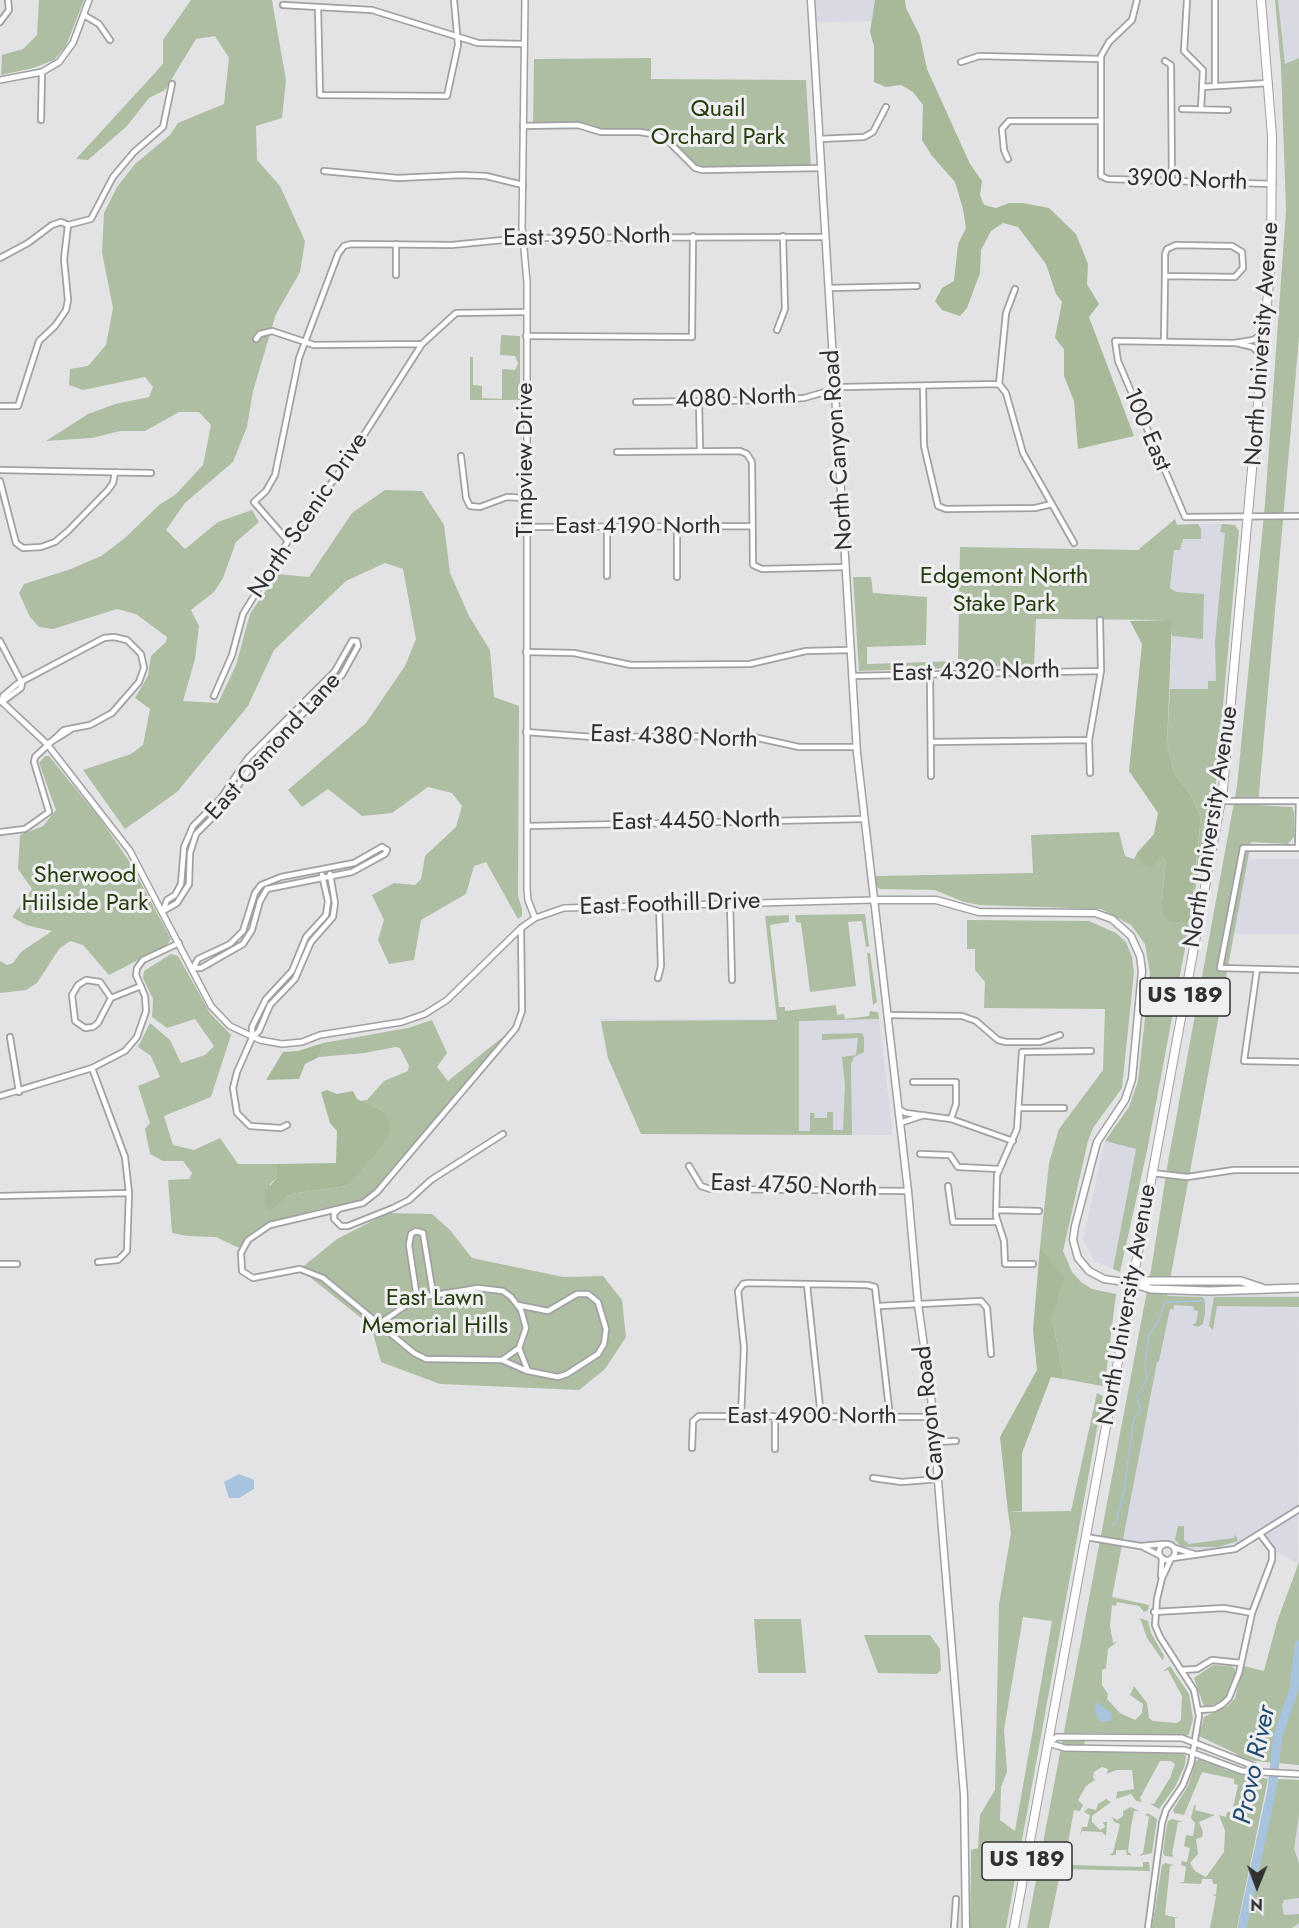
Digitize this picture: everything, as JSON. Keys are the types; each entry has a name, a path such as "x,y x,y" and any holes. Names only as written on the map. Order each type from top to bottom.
{"highway":[{"name":"North University Avenue","path":"1014,1928 1221,801 1266,331 1273,184 1269,83 1262,0"}],"main road":[{"name":"North Canyon Road","path":"811,0 852,676 873,900"},
{"name":"East Foothill Drive","path":"873,900 936,900 979,912 1095,913 1112,919 1124,928 1136,943 1142,965 1132,1079 1125,1100 1097,1142 1073,1240 1078,1258 1089,1271 1104,1279 1131,1283"},
{"name":"Canyon Road","path":"873,900 908,1191 918,1304 933,1417 964,1795 966,1928"},
{"path":"1131,1283 1151,1289 1239,1291 1262,1288 1299,1288"}],"street":[{"path":"0,22 9,10 8,0"},
{"path":"0,80 42,72 59,62 69,50 89,0"},
{"path":"318,7 318,89 322,95 447,96 457,52 454,0"},
{"name":"Timpview Drive","path":"525,0 523,238 526,312 527,895 536,918"},
{"path":"1008,159 1004,150 1002,132 1005,123 1012,120 1101,121 1101,59 1105,47 1132,20 1137,0"},
{"path":"1186,0 1184,51 1189,58 1202,67 1201,109"},
{"path":"1215,0 1215,85"},
{"path":"283,5 372,10 478,44 524,44"},
{"path":"84,15 99,24 110,40"},
{"path":"961,62 979,56 1101,59"},
{"path":"1165,61 1171,65 1172,181"},
{"path":"40,120 42,72"},
{"path":"1202,87 1269,83"},
{"path":"0,258 28,243 52,225 61,222 68,225 91,219 113,177 134,152 163,127 172,84"},
{"path":"819,139 855,138 873,132 886,107"},
{"path":"1182,109 1228,110"},
{"name":"3900 North","path":"1101,121 1101,176 1108,179 1273,184"},
{"path":"523,126 578,125 601,132 640,132 657,135 669,142 695,168 702,170 821,168"},
{"path":"324,171 398,178 486,176 523,185"},
{"path":"0,406 18,406 39,340 55,326 66,310 68,300 64,259 68,225"},
{"path":"526,336 692,337 693,236"},
{"path":"777,330 785,309 783,236"},
{"name":"East 3950 North","path":"305,342 338,254 348,244 452,244 523,238 825,237"},
{"path":"396,244 396,275"},
{"path":"1165,276 1233,277 1241,273 1243,261 1241,250 1234,246 1176,245 1168,248 1165,254 1164,341 1234,343 1253,347 1263,359"},
{"path":"829,288 917,286"},
{"path":"1015,289 1006,313 999,384 1006,393 1023,453 1074,543"},
{"name":"North Scenic Drive","path":"214,696 232,655 243,614 288,541 333,482 422,344 447,318 456,313 526,312"},
{"path":"256,339 260,334 272,331 314,345 422,344"},
{"path":"1234,343 1253,340 1266,331"},
{"name":"100 East","path":"1164,341 1116,341 1121,372 1185,517 1249,516"},
{"path":"288,541 254,502 266,491 275,475 299,358 305,342"},
{"name":"4080 North","path":"636,402 789,400 842,387 999,384"},
{"path":"923,386 924,446 938,506 945,509 1035,508 1052,504"},
{"path":"699,402 700,450"},
{"path":"617,452 700,450 740,451 747,454 752,462 751,560 756,568 846,567"},
{"path":"461,456 466,498 470,506 475,508 502,498 526,498"},
{"path":"0,470 151,473"},
{"path":"0,481 16,543 23,548 41,547 55,542 68,531 108,490 113,483 115,472"},
{"path":"1249,516 1299,516"},
{"name":"East 4190 North","path":"526,527 751,526"},
{"path":"607,527 607,576"},
{"path":"677,527 677,577"},
{"path":"1090,773 1089,740 1101,671 1100,620"},
{"path":"0,832 25,829 49,812 34,762 35,757 47,744 72,729 106,718 139,682 143,661 133,643 121,638 104,638 17,684 3,696 1,701 47,744 130,851 217,1014 252,1038"},
{"path":"0,641 22,683"},
{"name":"East Osmond Lane","path":"163,911 167,900 177,892 183,877 183,853 187,836 226,790 248,758 335,671 351,642 357,641 357,650 342,675 255,761 224,806 202,826 193,841 189,884 182,897"},
{"path":"526,652 574,653 631,665 750,664 806,651 851,650"},
{"name":"East 4320 North","path":"852,676 1101,671"},
{"path":"930,674 931,776"},
{"name":"East 4380 North","path":"526,732 593,737 749,736 799,747 857,747"},
{"path":"932,742 1089,740"},
{"path":"226,790 232,794"},
{"path":"1221,801 1299,801 1298,848 1243,848 1220,968 1299,970"},
{"name":"East 4450 North","path":"527,826 864,819"},
{"path":"382,847 387,850 385,854 366,866 323,878 267,889 260,901 252,930 243,944 201,968 193,968 198,959 230,944 243,931 255,893 261,885 281,877 354,863 382,847"},
{"path":"287,1125 281,1128 250,1126 237,1113 233,1088 237,1072 252,1038 259,1031 275,998 295,979 316,935 333,917 335,903 329,869"},
{"path":"252,1038 252,1027 266,999 292,971 306,937 326,915 328,901 321,870"},
{"path":"163,911 172,907 182,897 177,892"},
{"name":"East Foothill Drive","path":"252,1038 282,1044 302,1042 320,1035 402,1022 425,1014 447,1000 521,928 536,918 564,908 873,900"},
{"path":"730,903 732,980"},
{"path":"658,978 661,966 659,905"},
{"path":"518,1305 548,1311 557,1309 577,1294 588,1294 598,1302 605,1325 604,1344 598,1354 567,1374 553,1377 528,1371 502,1360 432,1359 414,1353 380,1323 315,1273 300,1269 287,1270 258,1279 249,1277 242,1271 241,1253 248,1240 258,1232 280,1223 363,1203 377,1192 516,1028 522,1011 521,928"},
{"path":"0,1096 92,1068 118,1056 137,1037 146,1011 145,996 136,975 140,963 179,943"},
{"path":"1257,969 1244,1061 1299,1062"},
{"path":"111,998 100,982 86,980 78,985 72,994 75,1021 85,1028 93,1027 98,1023 111,998 141,986"},
{"path":"887,1015 966,1017 976,1021 998,1040 1006,1042 1040,1042 1060,1035"},
{"path":"10,1037 19,1092"},
{"path":"1033,1264 1005,1264 1004,1242 996,1210 996,1181 999,1168 1013,1141 1021,1108 1023,1051 1091,1051"},
{"path":"92,1068 125,1157 129,1193 127,1251 118,1260 98,1262"},
{"path":"913,1082 956,1082 956,1104 951,1119"},
{"path":"1021,1108 1064,1108"},
{"path":"898,1110 951,1119 1013,1141"},
{"path":"900,1123 905,1119 924,1115"},
{"path":"339,1209 334,1214 336,1223 348,1226 409,1200 431,1180 502,1134"},
{"path":"920,1154 950,1155 957,1167 999,1168"},
{"path":"469,1157 474,1164"},
{"name":"East 4750 North","path":"689,1166 701,1186 710,1189 908,1191"},
{"path":"1152,1173 1187,1177 1234,1170 1299,1170"},
{"path":"948,1186 953,1222 998,1222"},
{"path":"0,1196 129,1193"},
{"path":"996,1210 1039,1211"},
{"path":"417,1298 409,1254 410,1237 416,1230 423,1233 433,1294"},
{"path":"0,1264 17,1264"},
{"path":"741,1416 744,1348 740,1287 748,1283 875,1287 890,1417"},
{"path":"807,1285 821,1417"},
{"path":"380,1323 417,1298 490,1288 507,1294 518,1305 526,1328 519,1348 502,1360"},
{"path":"879,1306 981,1302 987,1308 991,1354"},
{"path":"519,1348 528,1371"},
{"name":"East 4900 North","path":"692,1448 693,1421 699,1416 933,1417"},
{"path":"775,1417 775,1449"},
{"path":"935,1442 956,1441"},
{"path":"873,1478 902,1482 938,1479"},
{"path":"1086,1537 1140,1546 1161,1556 1172,1558 1228,1551 1299,1509"},
{"path":"1199,1710 1214,1709 1229,1698 1241,1664 1252,1613 1272,1560 1272,1550 1260,1534"},
{"path":"1162,1578 1160,1549 1164,1544"},
{"path":"1140,1546 1170,1544 1175,1548 1197,1555"},
{"path":"1148,1928 1161,1823 1166,1810 1183,1785 1193,1747 1199,1710 1196,1695 1190,1683 1158,1634 1154,1612 1162,1578 1175,1548"},
{"path":"1154,1612 1224,1608 1252,1613"},
{"path":"1181,1670 1197,1669 1212,1660 1241,1664"},
{"path":"1190,1683 1197,1669"},
{"path":"1048,1743 1057,1737 1165,1737 1254,1766 1257,1770"},
{"path":"1048,1743 1065,1748 1193,1747 1233,1768 1299,1774"},
{"path":"954,1928 956,1899"}],"shaded area":[{"path":"816,0 878,0 879,21 817,22"},
{"path":"1278,0 1299,0 1299,58 1285,65"},
{"path":"1177,524 1227,524 1217,689 1167,744 1172,636 1170,590"},
{"path":"1246,859 1299,859 1299,934 1231,934"},
{"path":"600,1019 879,1019 893,1135 641,1134 608,1058"},
{"path":"1105,1141 1136,1149 1113,1269 1094,1261 1083,1239"},
{"path":"1167,1294 1299,1296 1298,1564 1277,1552 1261,1527 1239,1542 1218,1549 1189,1551 1123,1540"},
{"path":"1299,1793 1299,1928 1269,1928 1283,1856"}],"green space":[{"path":"39,0 84,0 66,46 54,60 33,68 1,75 2,55 23,49 37,35"},
{"path":"191,0 272,0 286,80 282,118 256,126 257,160 280,186 305,241 300,272 276,314 253,391 247,427 233,462 185,503 166,530 185,549 218,522 252,510 259,522 236,542 223,578 214,592 191,610 199,626 195,659 183,701 218,703 236,665 250,614 277,574 309,577 352,513 385,490 422,491 444,525 450,573 469,616 490,650 494,697 519,706 518,896 522,916 518,919 486,862 474,866 466,894 421,920 414,960 389,964 378,940 384,920 372,895 394,883 415,885 421,879 425,856 456,827 462,806 452,793 428,787 392,813 362,816 328,789 302,807 288,790 366,723 405,666 416,639 403,569 385,563 346,581 274,650 248,706 177,792 125,829 83,770 131,754 143,745 150,709 135,698 148,676 151,656 166,642 167,637 136,614 117,609 53,629 39,627 30,617 19,593 24,584 71,569 101,556 125,538 159,505 175,495 203,465 211,425 199,412 179,412 145,431 120,431 92,438 46,441 88,414 115,404 149,397 153,387 145,377 83,390 69,385 70,369 88,366 106,345 113,308 102,252 104,213 117,187 135,164 170,135 178,123 224,104 229,58 215,36 196,39 165,90 149,98 127,126 88,160 76,159 163,64 163,40"},
{"path":"875,0 905,0 906,8 920,36 927,69 970,164 982,181 980,195 984,205 996,208 1009,203 1023,203 1049,208 1076,234 1088,264 1087,284 1099,304 1089,317 1134,436 1078,449 1074,401 1064,376 1064,349 1055,338 1062,302 1056,294 1046,264 1018,227 1003,223 991,231 981,250 980,273 967,308 960,316 942,310 935,301 942,288 954,281 958,244 966,228 963,209 955,182 932,156 922,140 923,105 913,92 901,85 886,87 874,82 874,46 870,32"},
{"path":"1275,0 1278,0 1285,64 1299,58 1299,337 1258,805 1292,807 1294,837 1288,844 1251,842 1167,1296 1202,1297 1205,1300 1205,1313 1203,1324 1198,1327 1192,1325 1196,1323 1198,1311 1194,1310 1193,1306 1174,1305 1174,1309 1170,1309 1157,1362 1112,1597 1149,1605 1148,1610 1144,1612 1139,1606 1117,1602 1116,1606 1112,1605 1110,1626 1113,1643 1117,1642 1108,1649 1106,1668 1102,1670 1102,1685 1108,1694 1107,1699 1120,1713 1135,1720 1142,1713 1143,1704 1130,1695 1134,1686 1147,1703 1149,1718 1153,1721 1177,1723 1181,1720 1182,1696 1168,1670 1163,1671 1170,1666 1189,1694 1193,1719 1189,1734 1185,1736 1086,1733 1083,1751 1182,1753 1186,1756 1185,1765 1175,1787 1159,1809 1149,1803 1154,1804 1170,1778 1175,1764 1171,1761 1160,1761 1140,1798 1142,1802 1136,1801 1131,1794 1116,1799 1117,1792 1134,1789 1132,1770 1116,1770 1107,1774 1108,1769 1102,1767 1094,1772 1095,1780 1086,1786 1078,1800 1083,1805 1080,1811 1074,1810 1065,1859 1070,1861 1070,1865 1143,1867 1143,1862 1149,1862 1150,1871 1061,1869 1049,1928 1027,1928 1152,1264 1168,1162 1237,786 1265,504 1286,210 1281,67"},
{"name":"Quail Orchard Park","path":"651,58 651,79 806,80 811,167 701,169 695,167 657,134 602,130 577,124 533,124 534,59"},
{"path":"501,335 520,336 520,400 470,400 470,357 473,357 473,385 482,386 482,398 502,399 502,369 515,370 518,363 515,356 500,355"},
{"name":"Edgemont North Stake Park","path":"1175,519 1177,525 1198,524 1201,529 1201,539 1183,539 1180,550 1174,550 1170,588 1176,592 1204,594 1203,639 1172,636 1171,620 1036,619 1034,665 859,671 853,577 871,577 873,593 927,597 926,645 867,647 867,664 958,661 960,547 1138,550"},
{"path":"1222,524 1235,525 1239,531 1216,783 1192,906 1201,817 1189,792 1174,773 1167,744 1170,689 1208,689 1208,681 1216,681 1215,642 1225,533 1220,532"},
{"path":"1172,620 1167,744 1174,773 1189,792 1201,817 1190,922 1171,922 1164,917 1162,901 1166,860 1160,857 1151,868 1140,864 1137,853 1154,834 1158,813 1129,771 1142,644 1130,621"},
{"name":"Sherwood Hiilside Park","path":"45,756 49,756 101,820 129,861 171,939 167,945 109,975 83,945 70,941 59,949 37,983 26,990 0,993 0,961 7,965 13,963 21,952 52,931 26,925 12,917 32,889 18,869 20,835 43,826 56,810 39,763"},
{"path":"1119,832 1125,856 1134,859 1137,853 1140,864 1160,857 1166,860 1162,901 1171,922 1190,922 1147,1151 1120,1272 1113,1269 1136,1149 1105,1141 1129,1107 1138,1081 1150,973 1145,944 1131,925 1101,909 980,905 964,902 935,890 880,889 876,886 876,876 1033,873 1031,835"},
{"path":"865,914 869,946 866,947 862,921 848,922 856,986 810,992 801,923 796,922 795,915"},
{"path":"789,915 789,922 770,925 779,1007 785,1007 785,1011 836,1005 837,1015 844,1014 845,1019 869,1016 870,1011 878,1012 879,1019 799,1021 799,1131 810,1131 810,1113 814,1113 815,1118 827,1118 827,1112 833,1112 833,1130 843,1130 845,1085 842,1057 856,1055 858,1038 822,1040 822,1034 862,1033 864,1037 864,1052 854,1057 851,1064 852,1135 641,1134 608,1058 601,1021 777,1020 765,916"},
{"path":"967,920 1089,921 1116,933 1126,942 1132,957 1134,972 1122,1088 1093,1128 1088,1141 1063,1251 1072,1272 1081,1282 1092,1289 1116,1294 1105,1383 1102,1386 1064,1379 1052,1318 1063,1277 1040,1247 1049,1163 1059,1129 1103,1070 1105,1009 984,1008 985,982 975,970 975,949 967,949"},
{"path":"867,953 870,953 877,1002 873,1005"},
{"path":"171,954 178,956 210,1013 231,1035 211,1097 164,1116 173,1145 194,1150 220,1138 238,1164 277,1164 277,1178 270,1184 271,1210 290,1194 347,1186 359,1171 381,1110 360,1101 367,1100 384,1081 408,1071 409,1066 400,1048 319,1057 323,1043 408,1028 432,1020 447,1053 437,1067 448,1081 514,1028 373,1193 357,1203 319,1209 276,1221 251,1233 239,1248 216,1237 172,1233 168,1180 189,1179 192,1173 183,1161 163,1161 150,1154 145,1129 150,1123 138,1086 160,1077 151,1056 138,1047 150,1023 170,1040 181,1063 205,1055 214,1046 195,1019 167,1028 152,1017 153,999 143,978 144,971"},
{"path":"323,1043 319,1057 305,1064 299,1079 266,1080 283,1052 298,1051"},
{"path":"327,1090 337,1094 353,1091 357,1099 381,1110 389,1120 390,1131 384,1144 347,1186 290,1194 271,1211 266,1206 264,1193 277,1178 277,1164 336,1163 337,1131 330,1123 321,1092"},
{"name":"East Lawn Memorial Hills","path":"388,1213 432,1214 450,1230 472,1258 563,1277 603,1276 622,1300 626,1337 605,1369 579,1390 440,1384 381,1362 371,1326 300,1269 337,1239"},
{"path":"1040,1247 1064,1277 1052,1318 1064,1379 1051,1377 1022,1453 1022,1511 1008,1512 1000,1437 1037,1370 1033,1330"},
{"path":"1214,1297 1299,1297 1299,1307 1217,1306 1213,1330 1209,1326"},
{"path":"1097,1393 1103,1396 1006,1928 970,1928 971,1850 978,1848 980,1815 995,1790 999,1604 1011,1533 1008,1512 1071,1511","holes":["1023,1617 1052,1621 1015,1831 1000,1820 1001,1787 1007,1772 1004,1730"]},
{"path":"1178,1526 1184,1526 1184,1540 1189,1544 1234,1538 1235,1533 1238,1541 1218,1547 1181,1547 1175,1539"},
{"path":"1299,1562 1299,1765 1236,1757 1237,1754 1199,1736 1204,1717 1228,1706 1235,1698 1244,1666 1264,1671 1277,1622"},
{"path":"1140,1618 1148,1621 1151,1633 1164,1656 1163,1661 1147,1638"},
{"path":"754,1619 801,1619 806,1673 758,1673"},
{"path":"864,1635 930,1635 940,1649 941,1670 937,1674 878,1673"},
{"path":"1213,1665 1231,1666 1235,1669 1235,1673 1224,1700 1207,1707 1203,1704 1194,1678"},
{"path":"1202,1757 1227,1770 1268,1779 1237,1928 1210,1928 1216,1896 1212,1895 1216,1894 1217,1884 1213,1884 1212,1879 1202,1879 1201,1884 1178,1883 1184,1882 1186,1867 1181,1865 1182,1861 1187,1862 1190,1848 1184,1846 1186,1835 1193,1836 1195,1823 1191,1818 1194,1806 1196,1805 1195,1810 1215,1815 1199,1822 1203,1832 1202,1837 1196,1839 1198,1854 1190,1863 1195,1871 1206,1877 1224,1852 1225,1831 1219,1815 1226,1817 1227,1812 1232,1812 1238,1785 1234,1784 1234,1779 1202,1772 1184,1815 1174,1813 1173,1810 1188,1786 1196,1761"},
{"path":"1278,1779 1299,1780 1299,1815 1294,1849 1299,1863 1299,1898 1284,1900 1282,1905 1284,1915 1299,1914 1299,1923 1292,1928 1246,1928"},
{"path":"1106,1799 1111,1802 1092,1816 1092,1822 1100,1830 1105,1827 1103,1822 1107,1822 1106,1836 1102,1832 1082,1831 1080,1836 1082,1827 1087,1827 1090,1815 1084,1812 1088,1808 1096,1810 1098,1804"},
{"path":"1131,1807 1139,1811 1134,1811 1131,1827 1128,1852 1132,1855 1127,1855 1126,1850 1116,1850 1116,1855 1109,1855 1113,1853 1120,1824 1114,1822 1112,1817 1117,1820 1123,1816 1123,1811"},
{"path":"1148,1813 1157,1819 1152,1853 1139,1856 1143,1853 1149,1817 1145,1815"},
{"path":"1172,1819 1183,1822 1178,1822 1172,1854 1174,1857 1165,1856 1163,1853 1168,1821"},
{"path":"1165,1863 1174,1865 1170,1866 1165,1915 1179,1918 1175,1918 1175,1928 1152,1928 1162,1865"}],"water":[{"path":"239,1474 254,1480 254,1489 239,1498 229,1498 224,1482"},
{"path":"1097,1702 1111,1713 1111,1721 1102,1722 1098,1718 1095,1710"}],"waterway":[{"path":"1113,1525 1116,1523 1124,1490 1134,1418 1141,1411 1137,1396 1147,1378 1145,1363 1149,1335 1159,1320 1165,1302 1204,1301"},
{"name":"Provo River","path":"1242,1928 1272,1789 1278,1735 1294,1690 1299,1645"}]}
